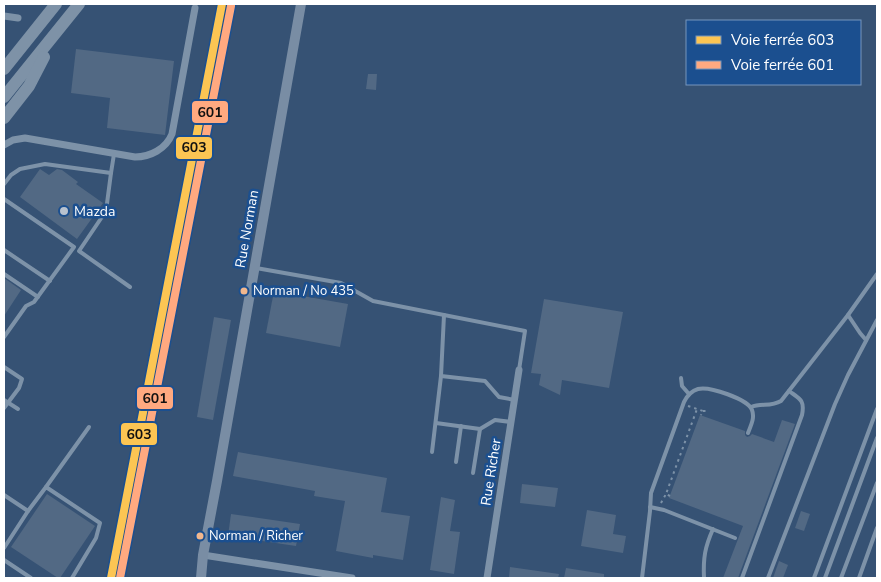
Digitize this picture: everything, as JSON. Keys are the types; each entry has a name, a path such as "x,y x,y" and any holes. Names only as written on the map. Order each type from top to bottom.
{"highway":[{"path":"4,69 56,4"},
{"path":"4,97 79,4"},
{"path":"4,118 29,86 54,36"}],"street":[{"name":"Rue Norman","path":"201,578 202,555 217,481 301,4"},
{"path":"4,145 13,140 25,138 135,157 148,155 162,148 171,138 173,130 195,8"},
{"path":"4,16 18,18"},
{"name":"Rue Richer","path":"487,578 519,370"},
{"path":"202,555 352,578"}],"lane":[{"path":"79,251 106,211 114,154"},
{"path":"4,184 11,175 20,169 45,164 111,173"},
{"path":"4,198 130,287"},
{"path":"4,337 26,306 34,302 38,297 74,247"},
{"path":"4,250 50,281"},
{"path":"254,267 341,283 373,301 525,331 519,370"},
{"path":"4,274 38,297"},
{"path":"751,407 775,405 781,401 848,315 877,274"},
{"path":"432,452 441,376 444,315"},
{"path":"848,315 866,340"},
{"path":"768,578 832,412 848,375 877,320"},
{"path":"4,367 22,380 19,388 6,401 4,408"},
{"path":"441,376 485,381 499,397 515,400"},
{"path":"680,378 682,386 689,394"},
{"path":"642,578 652,490 684,402 689,394 696,389 706,388 747,403 751,407 753,417 748,433"},
{"path":"742,578 802,415 802,401 788,391"},
{"path":"6,401 18,409"},
{"path":"814,578 877,409"},
{"path":"436,423 480,429 495,420 511,422"},
{"path":"456,462 461,426"},
{"path":"4,548 28,511 89,427"},
{"path":"473,473 480,429"},
{"path":"825,578 877,438"},
{"path":"841,578 877,483"},
{"path":"46,486 100,523 96,538 72,578"},
{"path":"4,495 28,511"},
{"path":"650,507 735,538"},
{"path":"858,578 877,528"},
{"path":"704,578 704,551 712,529"},
{"path":"4,560 31,578"}],"path":[{"path":"689,406 702,411 708,411"},
{"path":"659,509 697,409"},
{"path":"701,415 702,411"},
{"path":"683,447 687,448"},
{"path":"666,494 670,496"}],"building":[{"path":"76,49 174,61 165,135 107,128 110,98 71,93"},
{"path":"368,74 377,74 376,90 366,89"},
{"path":"40,169 49,175 57,169 62,170 78,182 76,184 103,203 77,239 20,197"},
{"path":"4,278 21,290 4,316"},
{"path":"274,291 348,304 340,347 266,333"},
{"path":"544,299 623,312 609,388 562,380 560,395 539,385 541,374 531,373"},
{"path":"214,317 231,320 213,420 197,417"},
{"path":"700,415 745,431 747,437 752,434 774,442 782,420 795,424 738,578 723,578 743,526 669,498"},
{"path":"238,452 387,478 381,512 410,516 403,560 373,555 373,558 336,551 345,501 314,496 315,491 233,476"},
{"path":"522,484 558,488 555,507 520,503"},
{"path":"47,494 95,526 60,578 11,547"},
{"path":"441,497 455,500 450,531 460,532 454,574 430,570"},
{"path":"587,510 616,515 613,534 626,536 623,553 581,546"},
{"path":"801,511 810,514 804,531 795,528"},
{"path":"231,514 300,524 296,546 228,536"},
{"path":"779,561 788,565 783,578 773,578"},
{"path":"510,567 559,574 558,578 509,578"},
{"path":"566,568 604,574 604,578 564,578"}],"railway":[{"path":"116,578 227,4"}],"rail line":[{"name":"603","path":"111,578 222,4"},
{"name":"601","path":"120,578 231,6"}],"place":[{"name":"Mazda","path":"64,211"},
{"name":"Norman / No 435","path":"244,291"},
{"name":"Norman / Richer","path":"200,536"}]}
